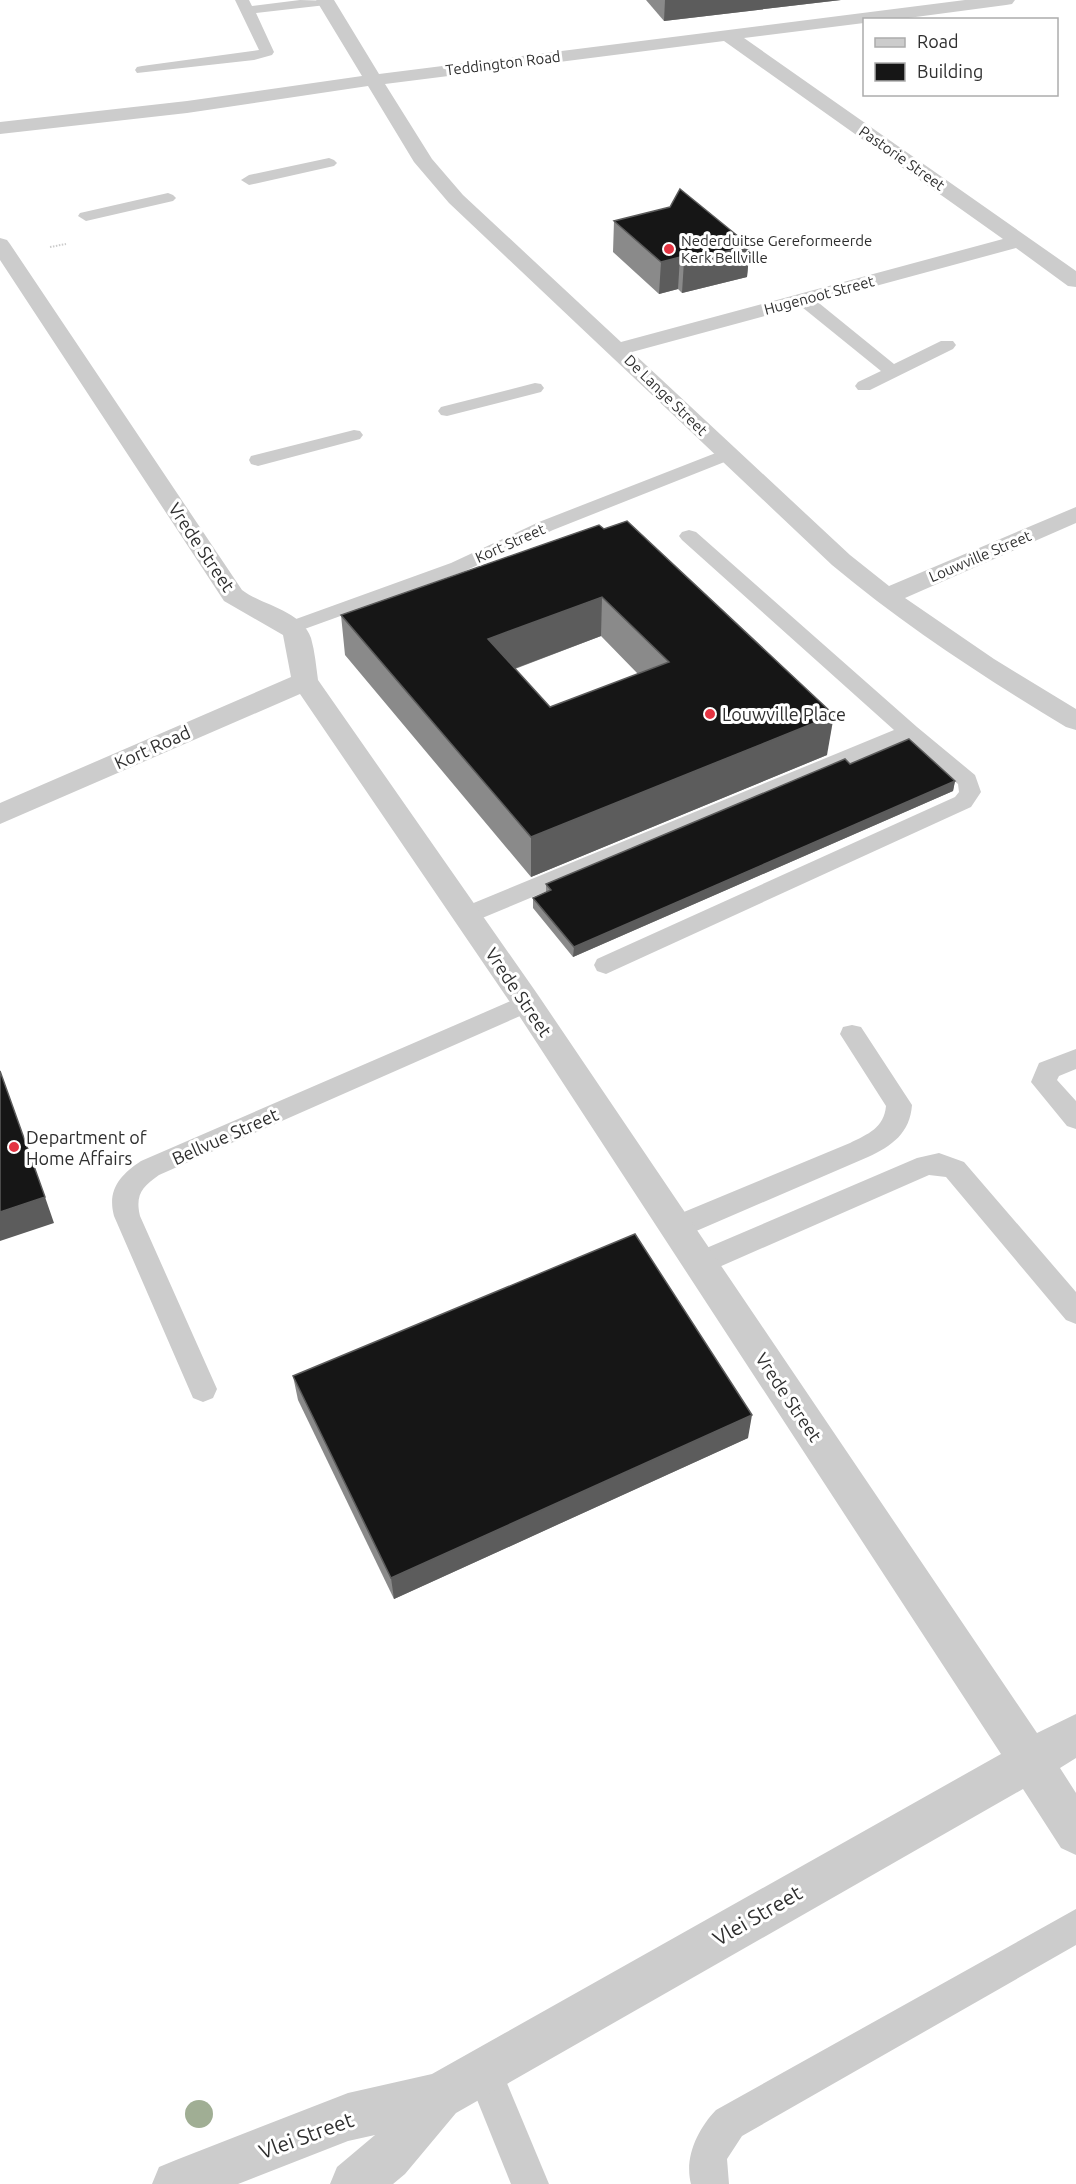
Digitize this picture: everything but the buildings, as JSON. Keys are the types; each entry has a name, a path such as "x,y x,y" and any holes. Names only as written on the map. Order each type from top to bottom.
{"street":[{"name":"Teddington Road","path":"0,128 187,107 373,80 1006,0"},
{"name":"De Lange Street","path":"325,1 424,162 441,183 619,350 726,455 841,560 885,597 986,667 1076,721"},
{"name":"Pastorie Street","path":"727,35 1076,281"},
{"name":"Hugenoot Street","path":"619,350 1019,241"},
{"name":"Vrede Street","path":"0,244 233,595 246,605 292,627 297,636 305,681 527,1003 677,1227 1076,1833"},
{"name":"Louwville Street","path":"885,597 1076,514"},
{"name":"Kort Road","path":"0,814 305,681"},
{"name":"Vlei Street","path":"177,2184 348,2117 439,2096 1076,1735"},
{"name":"Vlei Street","path":"354,2184 388,2157 439,2096"}],"lane":[{"path":"142,70 254,56 267,52 245,5 325,1"},
{"path":"249,180 329,163"},
{"path":"86,216 168,198"},
{"path":"803,299 893,372"},
{"path":"864,386 946,345"},
{"path":"447,411 534,388"},
{"path":"258,460 354,435"},
{"name":"Kort Street","path":"292,627 458,567 546,526 726,455"},
{"path":"606,964 963,802 970,795 971,788 967,780 909,732 689,536"},
{"path":"466,915 909,732"},
{"name":"Bellvue Street","path":"202,1389 127,1216 122,1200 127,1188 150,1168 527,1003"},
{"path":"677,1227 859,1150 882,1139 893,1129 899,1116 899,1105 852,1034"},
{"path":"1076,1059 1048,1070 1044,1082 1076,1119"},
{"path":"700,1263 926,1165 939,1164 955,1169 1076,1312"},
{"path":"710,2184 709,2155 716,2136 729,2123 1076,1926"},
{"path":"483,2070 530,2184"}],"place":[{"name":"Nederduitse Gereformeerde Kerk Bellville","path":"669,249"},
{"name":"Louwville Place","path":"710,714"},
{"name":"Department of Home Affairs","path":"14,1147"}]}
